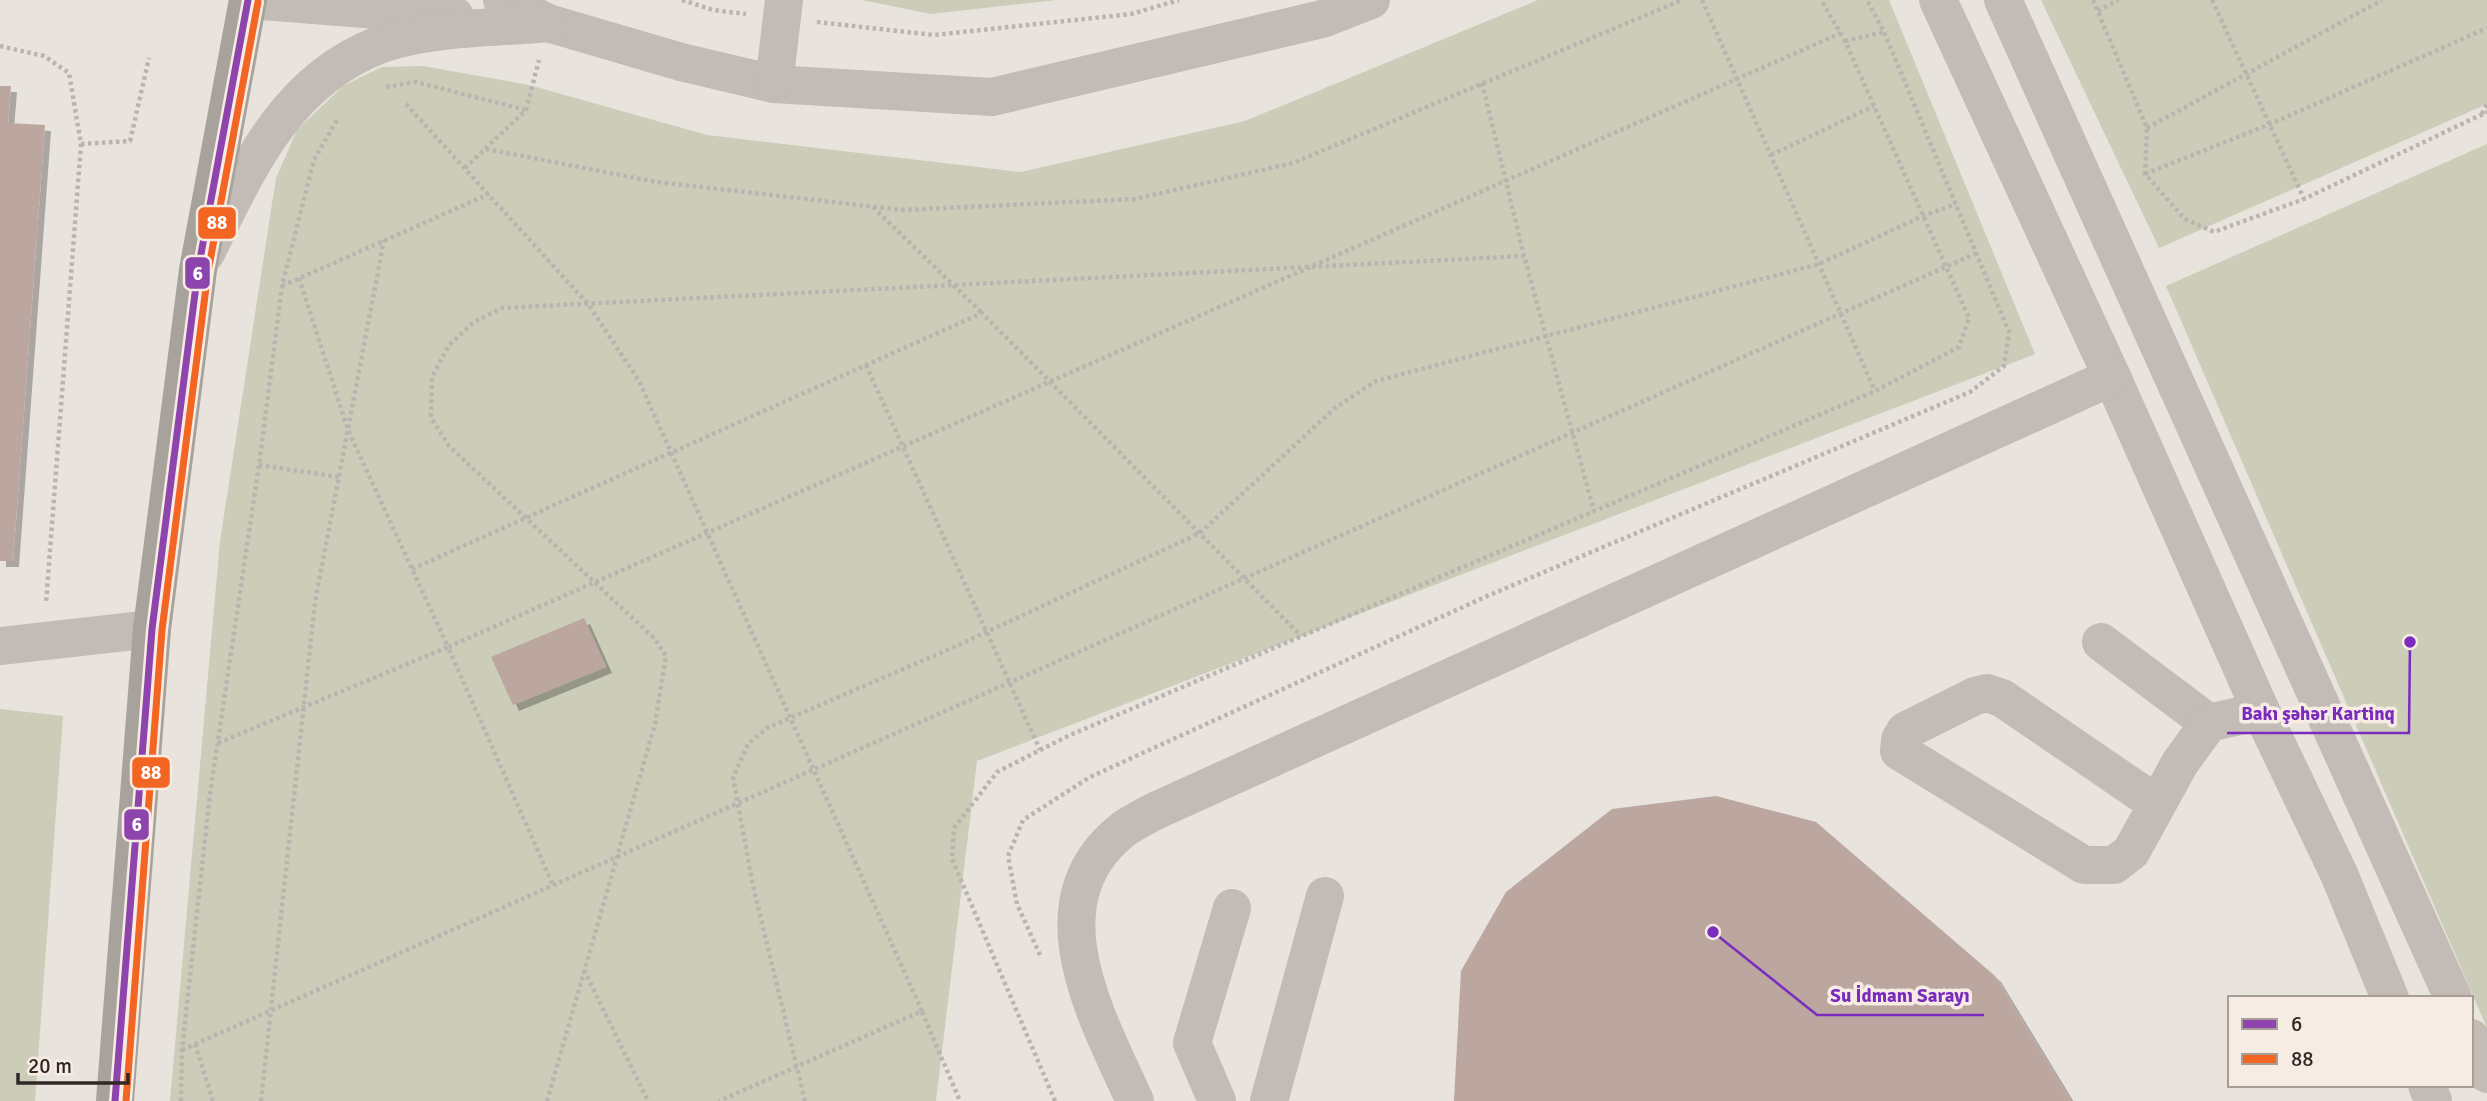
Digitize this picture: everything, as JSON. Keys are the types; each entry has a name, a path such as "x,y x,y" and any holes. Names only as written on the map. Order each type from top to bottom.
{"highway":[{"path":"115,1101 152,629 198,270 249,0"}],"lane":[{"path":"249,0 548,23"},
{"path":"502,0 548,23 681,62 774,84 992,97 1317,9 1371,0"},
{"path":"519,0 548,23"},
{"path":"1938,0 2112,377 2261,711 2339,874 2389,996"},
{"path":"2003,0 2453,996"},
{"path":"774,84 783,9"},
{"path":"198,270 248,168 279,121 332,69 379,45 426,34 548,23"},
{"path":"1135,1101 1100,1024 1079,965 1076,923 1083,887 1097,858 1125,828 1166,806 2112,377"},
{"path":"0,646 152,629"},
{"path":"2101,642 2209,723"},
{"path":"2157,804 2002,698 1987,693 1975,696 1905,731 1900,740 1899,751 2084,865 2114,865 2131,852 2180,763 2209,723 2261,711"},
{"path":"1269,1101 1325,896"},
{"path":"1217,1101 1192,1044 1232,908"},
{"path":"2473,1042 2487,1074"}],"path":[{"path":"682,0 713,10 783,9 934,35 1131,14 1179,0"},
{"path":"486,149 657,182 903,210 1135,199 1293,163 1682,0"},
{"path":"1702,0 1875,391"},
{"path":"1055,1101 952,859 954,828 997,772 1040,750 1301,636 1875,391 1959,347 1969,318 1845,41 1821,0"},
{"path":"1044,965 1017,904 1008,856 1023,820 1090,777 1459,608 1970,392 2004,366 2010,332 1884,32 1867,0"},
{"path":"2092,0 2147,128 2145,174 2185,219 2214,232 2304,199 2484,114 2487,104"},
{"path":"2098,11 2118,0"},
{"path":"2212,0 2304,199"},
{"path":"2147,128 2382,0"},
{"path":"465,167 526,110 548,23"},
{"path":"2145,174 2268,125 2487,28"},
{"path":"1845,41 1884,32"},
{"path":"217,743 595,582 1840,33"},
{"path":"0,46 44,55 69,74 81,144 43,641"},
{"path":"81,144 130,141 149,58"},
{"path":"383,87 416,82 526,110"},
{"path":"1482,83 1524,256 1594,511"},
{"path":"406,104 588,304 639,381 815,769 960,1101"},
{"path":"1771,155 1874,106"},
{"path":"180,1101 182,1050 210,794 259,465 282,286 314,160 337,118 345,109"},
{"path":"282,286 489,194"},
{"path":"805,1101 753,886 733,777 748,744 767,728 986,632 1200,533 1335,408 1376,381 1819,264 1923,216 1956,204"},
{"path":"873,206 1051,381 1301,636"},
{"path":"261,1101 315,602 384,240"},
{"path":"182,1050 1977,253"},
{"path":"547,1101 655,724 666,656 654,638 449,446 430,418 432,377 449,345 474,322 502,308 1524,256"},
{"path":"299,278 348,430 448,646 553,886"},
{"path":"412,569 982,313"},
{"path":"866,365 1040,750"},
{"path":"259,465 339,477"},
{"path":"584,970 648,1101"},
{"path":"719,1101 922,1011"},
{"path":"194,1044 212,1101"}],"green space":[{"path":"862,0 1057,0 931,14"},
{"path":"1538,0 1889,0 2035,354 977,761 936,1101 170,1101 220,541 276,178 297,130 343,86 382,67 423,66 529,85 707,135 1021,172 1245,121"},
{"path":"2041,0 2487,0 2487,104 2159,248"},
{"path":"2487,144 2487,1028 2166,286"},
{"path":"0,709 63,716 35,1101 0,1101"}],"building":[{"path":"0,86 11,86 8,123 45,125 13,561 0,561"},
{"path":"584,618 606,667 513,705 491,657"},
{"path":"1716,796 1816,822 1995,976 2071,1101 1454,1101 1461,971 1506,892 1612,809"}],"transit line":[{"name":"6","path":"115,1101 152,629 198,270 248,0"},
{"name":"88","path":"126,1101 162,630 208,272 258,2"}],"place":[{"name":"Bakı şəhər Kartinq","path":"2410,642"},
{"name":"Su İdmanı Sarayı","path":"1713,932"}]}
